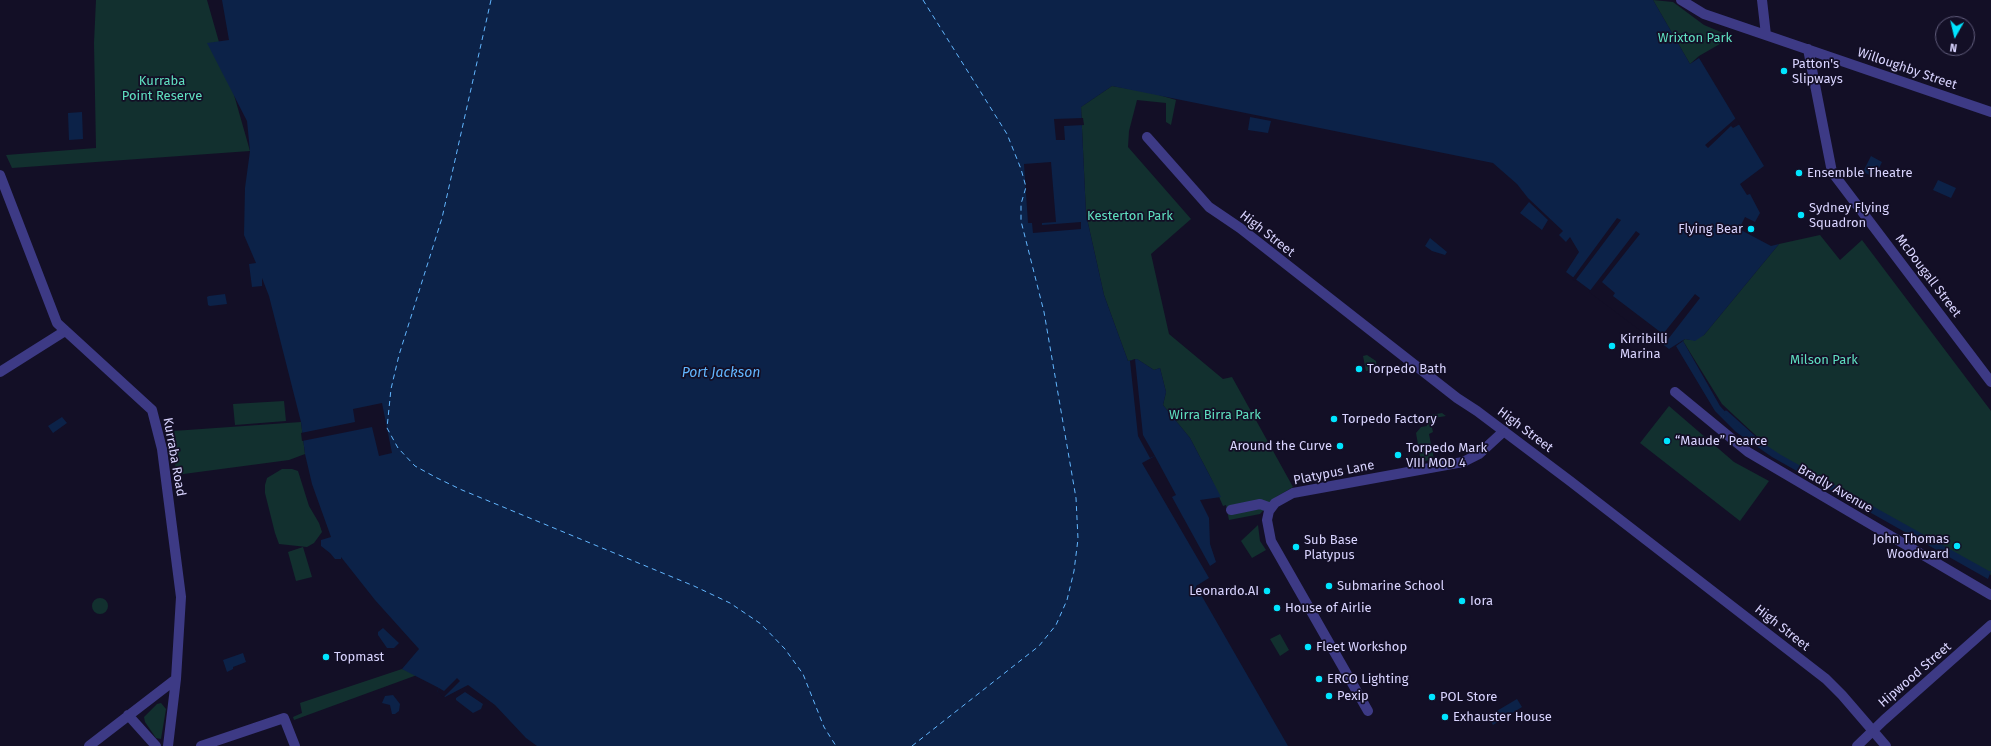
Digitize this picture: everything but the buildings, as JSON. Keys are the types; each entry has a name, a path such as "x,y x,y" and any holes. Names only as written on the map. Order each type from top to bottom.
{"street":[{"name":"Willoughby Street","path":"1681,0 1704,14 1991,112"},
{"path":"1762,0 1766,35"},
{"name":"McDougall Street","path":"1808,49 1832,172 1991,382"},
{"name":"High Street","path":"1147,137 1209,207 1240,228 1451,393 1504,431 1826,679 1842,694 1886,746"},
{"name":"Kurraba Road","path":"0,175 57,323 152,410 162,449 181,597 176,679 168,746"},
{"path":"0,372 65,331"},
{"name":"Bradly Avenue","path":"1675,392 1748,452 1991,595"},
{"name":"Platypus Lane","path":"1271,508 1275,503 1293,493 1463,462 1479,454 1504,431"},
{"path":"1231,510 1260,504 1271,508 1267,520 1271,541 1368,711"},
{"name":"Hipwood Street","path":"1857,746 1991,625"},
{"path":"89,746 176,679"},
{"path":"128,715 156,746"},
{"path":"201,746 284,718 295,746"}],"green space":[{"name":"Kurraba Point Reserve","path":"96,0 207,0 250,151 12,168 6,155 96,148 94,43"},
{"name":"Wrixton Park","path":"1653,0 1673,2 1704,25 1728,35 1725,41 1699,56 1690,64"},
{"path":"1112,86 1149,92 1176,100 1171,125 1166,122 1166,103 1137,100 1129,131 1128,147 1191,219 1151,254 1169,334 1223,379 1232,377 1293,487 1276,497 1260,514 1229,520 1226,505 1223,506 1211,478 1190,438 1163,405 1166,392 1160,368 1154,370 1137,359 1128,361 1104,295 1086,214 1081,107"},
{"name":"Milson Park","path":"1820,235 1840,260 1862,240 1991,411 1991,575 1779,457 1722,404 1683,341 1685,339 1690,340 1704,335 1779,244"},
{"path":"1367,355 1376,361 1377,369 1366,371 1363,356"},
{"path":"284,401 286,421 235,425 233,404"},
{"path":"1669,406 1734,462 1769,481 1740,521 1640,443"},
{"path":"1442,413 1446,416 1434,418 1435,423 1431,424 1433,432 1429,434 1434,459 1421,462 1416,433 1421,427 1427,426 1425,416"},
{"path":"301,422 305,454 289,460 176,475 173,431"},
{"path":"282,469 292,469 298,471 309,506 319,523 322,532 314,543 307,547 279,544 275,533 265,493 265,485 267,478"},
{"path":"1258,525 1260,541 1266,550 1252,558 1241,541"},
{"path":"303,547 312,577 296,581 288,552"},
{"path":"97,598 103,598 108,603 106,612 103,614 97,614 92,609 92,603"},
{"path":"1280,634 1289,650 1280,656 1270,639"},
{"path":"402,669 412,671 417,675 294,720 293,717 302,713 300,703"},
{"path":"161,703 166,709 161,739 156,738 145,722 144,717 157,704"}],"water":[{"name":"Port Jackson","path":"222,0 1653,0 1690,64 1699,58 1764,166 1740,184 1747,195 1750,194 1760,213 1755,222 1745,217 1739,229 1771,246 1779,244 1704,335 1695,341 1685,339 1669,349 1566,272 1579,252 1570,237 1566,242 1559,235 1563,231 1528,198 1517,184 1493,163 1112,86 1081,107 1086,214 1104,295 1128,361 1137,359 1154,370 1160,368 1166,392 1163,405 1190,438 1221,497 1200,500 1209,518 1210,544 1216,562 1210,566 1172,497 1176,495 1155,456 1142,463 1209,578 1196,586 1288,746 537,746 526,738 495,705 468,685 445,697 437,691 439,688 402,669 419,649 375,600 341,557 341,559 335,559 321,546 321,540 331,537 312,484 305,454 301,422 269,296 262,278 262,286 252,287 249,264 256,263 244,235 245,188 250,151 247,121 207,43 229,40"},
{"path":"82,112 83,139 69,140 68,113"},
{"path":"1250,117 1271,121 1268,133 1248,130"},
{"path":"1871,156 1882,162 1877,172 1874,171 1872,176 1863,172"},
{"path":"1938,180 1956,188 1951,198 1933,190"},
{"path":"1529,202 1548,220 1542,230 1520,213"},
{"path":"1430,238 1447,252 1445,255 1432,251 1425,246"},
{"path":"225,294 227,304 208,305 207,297"},
{"path":"1683,341 1720,406 1740,428 1781,455 1991,571 1988,579 1772,457 1736,432 1715,411 1676,346"},
{"path":"62,417 67,423 53,433 48,426"},
{"path":"383,628 399,643 394,648 387,648 378,635 378,632"},
{"path":"243,653 246,662 233,667 233,669 227,672 223,660"},
{"path":"465,692 483,704 481,709 473,713 456,700 456,698"},
{"path":"393,695 400,704 399,711 395,714 392,714 390,705 382,703 385,696"},
{"path":"1517,699 1522,707 1493,725 1490,720 1490,715"}],"pier":[{"path":"1083,118 1084,125 1064,126 1065,140 1056,140 1054,119"},
{"path":"1736,118 1740,124 1733,128 1731,126 1708,148 1705,145"},
{"path":"1051,162 1056,222 1042,223 1042,225 1081,222 1081,229 1033,233 1032,223 1028,223 1024,164"},
{"path":"1617,218 1621,220 1575,281 1572,279"},
{"path":"1636,231 1640,234 1602,282 1615,293 1613,296 1663,334 1695,294 1700,298 1662,347 1589,292"},
{"path":"1135,359 1143,435 1155,456 1150,458 1138,436 1130,361"},
{"path":"382,403 392,453 379,456 372,427 302,441 301,433 355,422 353,409"},
{"path":"457,678 460,681 444,697 437,691 439,688 444,691"}],"waterway":[{"path":"1726,413 1755,439"}],"ferry route":[{"path":"491,0 442,218 399,355 391,389 387,428 398,448 415,466 437,478 462,490 694,586 730,603 761,624 785,649 803,674 824,727 836,746"},
{"path":"912,746 1039,646 1056,625 1067,600 1074,571 1078,539 1076,498 1044,312 1021,221 1021,204 1026,187 1021,169 1007,134 923,0"}],"place":[{"name":"Patton's Slipways","path":"1784,71"},
{"name":"Ensemble Theatre","path":"1799,173"},
{"name":"Sydney Flying Squadron","path":"1801,215"},
{"name":"Flying Bear","path":"1751,229"},
{"name":"Kirribilli Marina","path":"1612,346"},
{"name":"Torpedo Bath","path":"1359,369"},
{"name":"Torpedo Factory","path":"1334,419"},
{"name":"“Maude” Pearce","path":"1667,441"},
{"name":"Around the Curve","path":"1340,446"},
{"name":"Torpedo Mark VIII MOD 4","path":"1398,455"},
{"name":"John Thomas Woodward","path":"1957,546"},
{"name":"Sub Base Platypus","path":"1296,547"},
{"name":"Submarine School","path":"1329,586"},
{"name":"Leonardo.AI","path":"1267,591"},
{"name":"Iora","path":"1462,601"},
{"name":"House of Airlie","path":"1277,608"},
{"name":"Fleet Workshop","path":"1308,647"},
{"name":"Topmast","path":"326,657"},
{"name":"ERCO Lighting","path":"1319,679"},
{"name":"Pexip","path":"1329,696"},
{"name":"POL Store","path":"1432,697"},
{"name":"Exhauster House","path":"1445,717"}],"park label":[{"name":"Kesterton Park","path":"1130,216"},
{"name":"Wirra Birra Park","path":"1215,415"}]}
